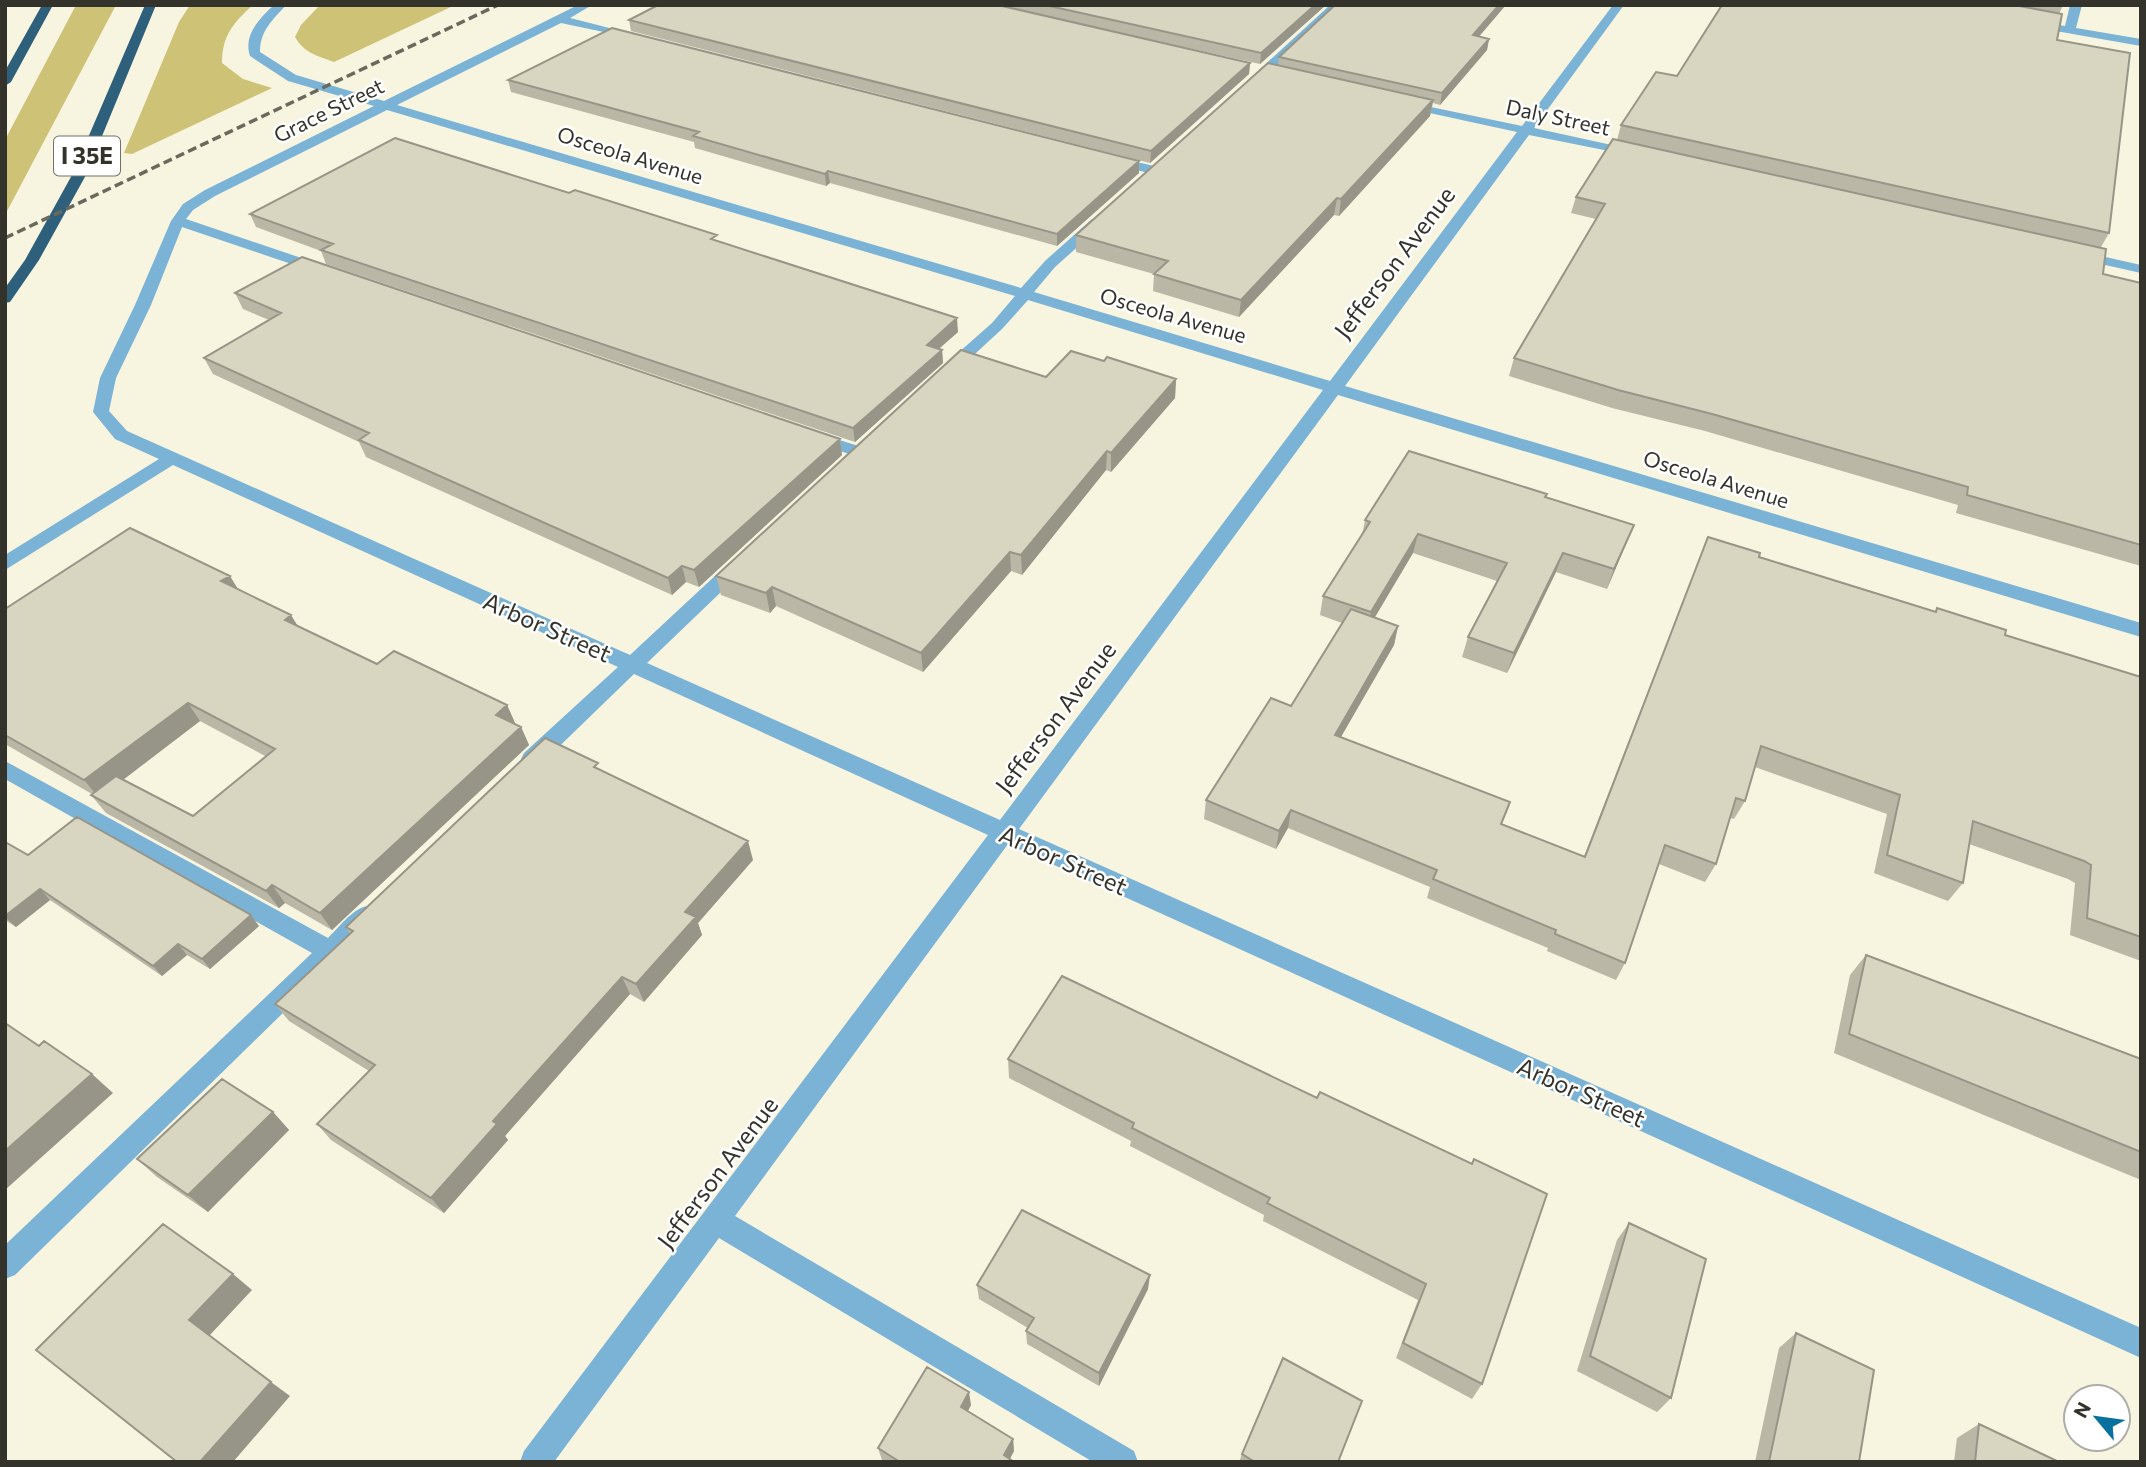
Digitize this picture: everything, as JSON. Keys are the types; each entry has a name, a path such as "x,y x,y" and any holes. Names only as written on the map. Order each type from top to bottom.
{"highway":[{"path":"5,82 48,5"},
{"name":"I 35E","path":"5,299 32,260 79,175 151,5"}],"street":[{"name":"Osceola Avenue","path":"281,5 262,23 253,40 254,53 292,78 1252,361 2141,630"},
{"name":"Grace Street","path":"143,305 178,221 188,207 210,193 587,5"},
{"path":"1238,95 1337,5"},
{"name":"Jefferson Avenue","path":"535,1462 1619,5"},
{"path":"2069,31 2076,5"},
{"path":"560,19 646,41"},
{"path":"2018,21 2141,43"},
{"name":"Daly Street","path":"1387,100 1654,159"},
{"path":"1133,189 1172,154"},
{"path":"1100,157 1153,170"},
{"path":"928,389 997,326 1050,264 1112,208"},
{"path":"178,221 342,276"},
{"path":"2060,251 2141,269"},
{"name":"Arbor Street","path":"143,305 108,379 101,411 121,435 2141,1343"},
{"path":"792,429 864,447 839,470"},
{"path":"5,564 171,459"},
{"path":"522,769 752,552"},
{"path":"5,769 329,951"},
{"path":"5,1265 380,903"},
{"path":"715,1220 1123,1462"}],"shaded area":[{"path":"76,5 116,5 5,215 5,140"},
{"path":"190,5 253,5 230,31 224,45 222,63 243,79 272,88 132,154 124,153 179,22"},
{"path":"320,5 455,5 334,62 307,50 295,37 301,25"}],"building":[{"path":"658,5 998,5 1250,63 1151,151 629,20"},
{"path":"1045,5 1315,5 1261,53"},
{"path":"1335,5 1499,5 1473,35 1489,39 1442,93 1279,57"},
{"path":"1722,5 2014,5 2062,14 2057,40 2130,53 2109,233 1621,125 1656,72 1677,76"},
{"path":"612,28 1139,161 1057,234 828,171 825,174 693,136 699,132 508,80"},
{"path":"1268,63 1433,100 1341,199 1337,198 1241,300 1154,274 1168,261 1076,235"},
{"path":"395,138 569,193 575,190 717,235 711,239 957,318 927,345 942,350 853,428 321,250 333,244 250,214"},
{"path":"1613,139 2106,249 2103,274 2141,283 2141,545 1967,495 1968,487 1618,390 1514,358 1605,204 1576,197"},
{"path":"302,257 840,439 694,570 682,566 668,578 359,440 369,433 204,358 281,313 235,293"},
{"path":"961,350 1046,377 1071,351 1104,361 1107,357 1176,379 1111,453 1107,451 1021,555 1010,552 921,653 772,587 766,593 716,576"},
{"path":"1409,451 1547,494 1545,497 1634,525 1614,569 1563,553 1514,653 1468,637 1507,563 1418,534 1371,612 1323,596 1370,522 1365,520"},
{"path":"130,528 230,576 221,581 291,615 285,620 377,664 394,651 507,705 496,715 521,727 320,913 272,885 266,891 91,795 116,776 193,816 275,749 188,703 84,780 5,735 5,609"},
{"path":"1708,537 1760,553 1759,557 1936,612 1937,608 2006,630 2005,635 2141,677 2141,937 2087,918 2091,865 2084,861 1973,821 1963,883 1887,855 1900,795 1761,746 1745,801 1736,798 1716,864 1665,845 1625,963 1555,934 1556,930 1433,879 1437,870 1291,810 1279,831 1206,800 1271,698 1291,706 1351,609 1398,626 1335,735 1510,802 1501,824 1585,857"},
{"path":"545,738 598,763 594,767 748,841 685,912 696,917 636,984 622,977 493,1121 497,1124 431,1198 317,1124 375,1065 275,1004 353,931 346,927"},
{"path":"77,817 251,915 202,959 178,944 153,966 40,889 5,916 5,842 28,855"},
{"path":"1866,955 2141,1059 2141,1152 1849,1034"},
{"path":"1062,976 1317,1098 1320,1092 1472,1164 1474,1159 1547,1194 1482,1384 1403,1343 1426,1284 1267,1203 1270,1198 1132,1128 1134,1123 1008,1059"},
{"path":"5,1023 39,1046 44,1041 92,1074 5,1151"},
{"path":"222,1079 273,1112 188,1195 137,1159"},
{"path":"1022,1210 1150,1275 1099,1373 1026,1331 1034,1318 977,1285"},
{"path":"1629,1223 1706,1259 1671,1398 1590,1356"},
{"path":"163,1224 233,1274 189,1320 271,1382 200,1462 177,1462 36,1350"},
{"path":"1796,1333 1874,1370 1859,1462 1769,1462"},
{"path":"1283,1358 1362,1401 1338,1462 1255,1462 1242,1454"},
{"path":"927,1367 969,1392 961,1407 1013,1439 1004,1455 1014,1462 900,1462 878,1448"},
{"path":"1979,1424 2059,1462 1975,1462"}],"railway":[{"path":"5,238 498,5"}]}
